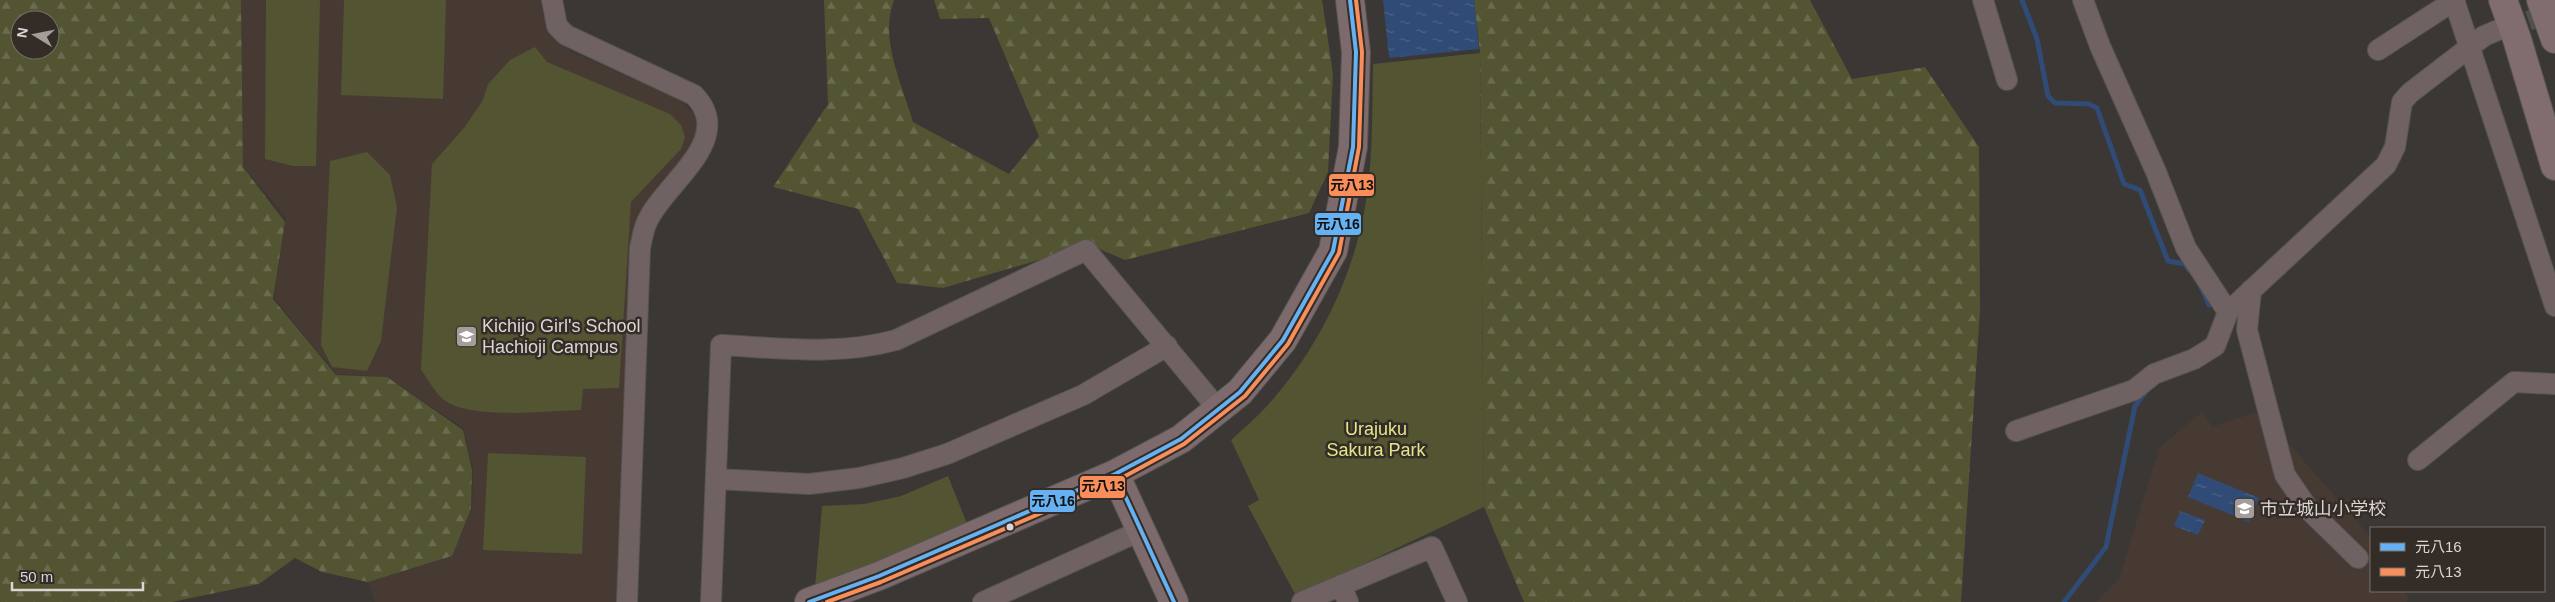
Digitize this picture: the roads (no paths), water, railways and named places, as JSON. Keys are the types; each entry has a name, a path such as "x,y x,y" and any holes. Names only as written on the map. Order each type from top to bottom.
{"highway":[{"path":"2503,0 2517,39 2555,166"},
{"path":"2542,0 2555,39"}],"street":[{"path":"552,0 557,26 566,35 694,95 704,105 709,124 703,142 688,168 647,221 640,248 627,602"},
{"path":"809,602 879,576 1115,474 1181,439 1240,392 1283,340 1334,251 1353,147 1356,52 1350,0"},
{"path":"1983,0 2007,80"},
{"path":"2083,0 2100,46 2157,176 2186,248 2228,312"},
{"path":"2378,50 2454,0 2555,306"},
{"path":"2016,431 2134,390 2154,374 2194,359 2215,346 2228,312 2386,165 2395,147 2402,102 2410,93 2484,36 2498,30"},
{"path":"711,602 721,345 833,351 866,348 896,340 1086,250 1218,410"},
{"path":"2251,290 2247,330 2285,475 2309,510 2358,558"},
{"path":"716,479 809,484 859,478 903,468 947,454 1083,395 1167,346"},
{"path":"2418,460 2514,382 2555,384"},
{"path":"1115,474 1174,602"},
{"path":"983,602 1140,531"},
{"path":"1302,602 1344,594 1432,547 1457,602"}],"water":[{"path":"1383,0 1474,0 1479,49 1389,58"},
{"path":"2198,473 2259,498 2249,522 2188,497"},
{"path":"2180,511 2205,520 2198,535 2174,526"}],"waterway":[{"path":"2022,0 2037,39 2048,96 2055,103 2089,104 2097,108 2124,184 2140,190 2168,261 2185,264 2189,270"},
{"path":"2201,287 2209,305"},
{"path":"2064,602 2106,547 2135,406 2145,393"}],"tunnel":[{"path":"2500,30 2555,12"}],"place":[{"name":"Kichijo Girl's School Hachioji Campus","path":"466,336"},
{"name":"市立城山小学校","path":"2244,509"}],"park label":[{"name":"Urajuku Sakura Park","path":"1376,439"}]}
